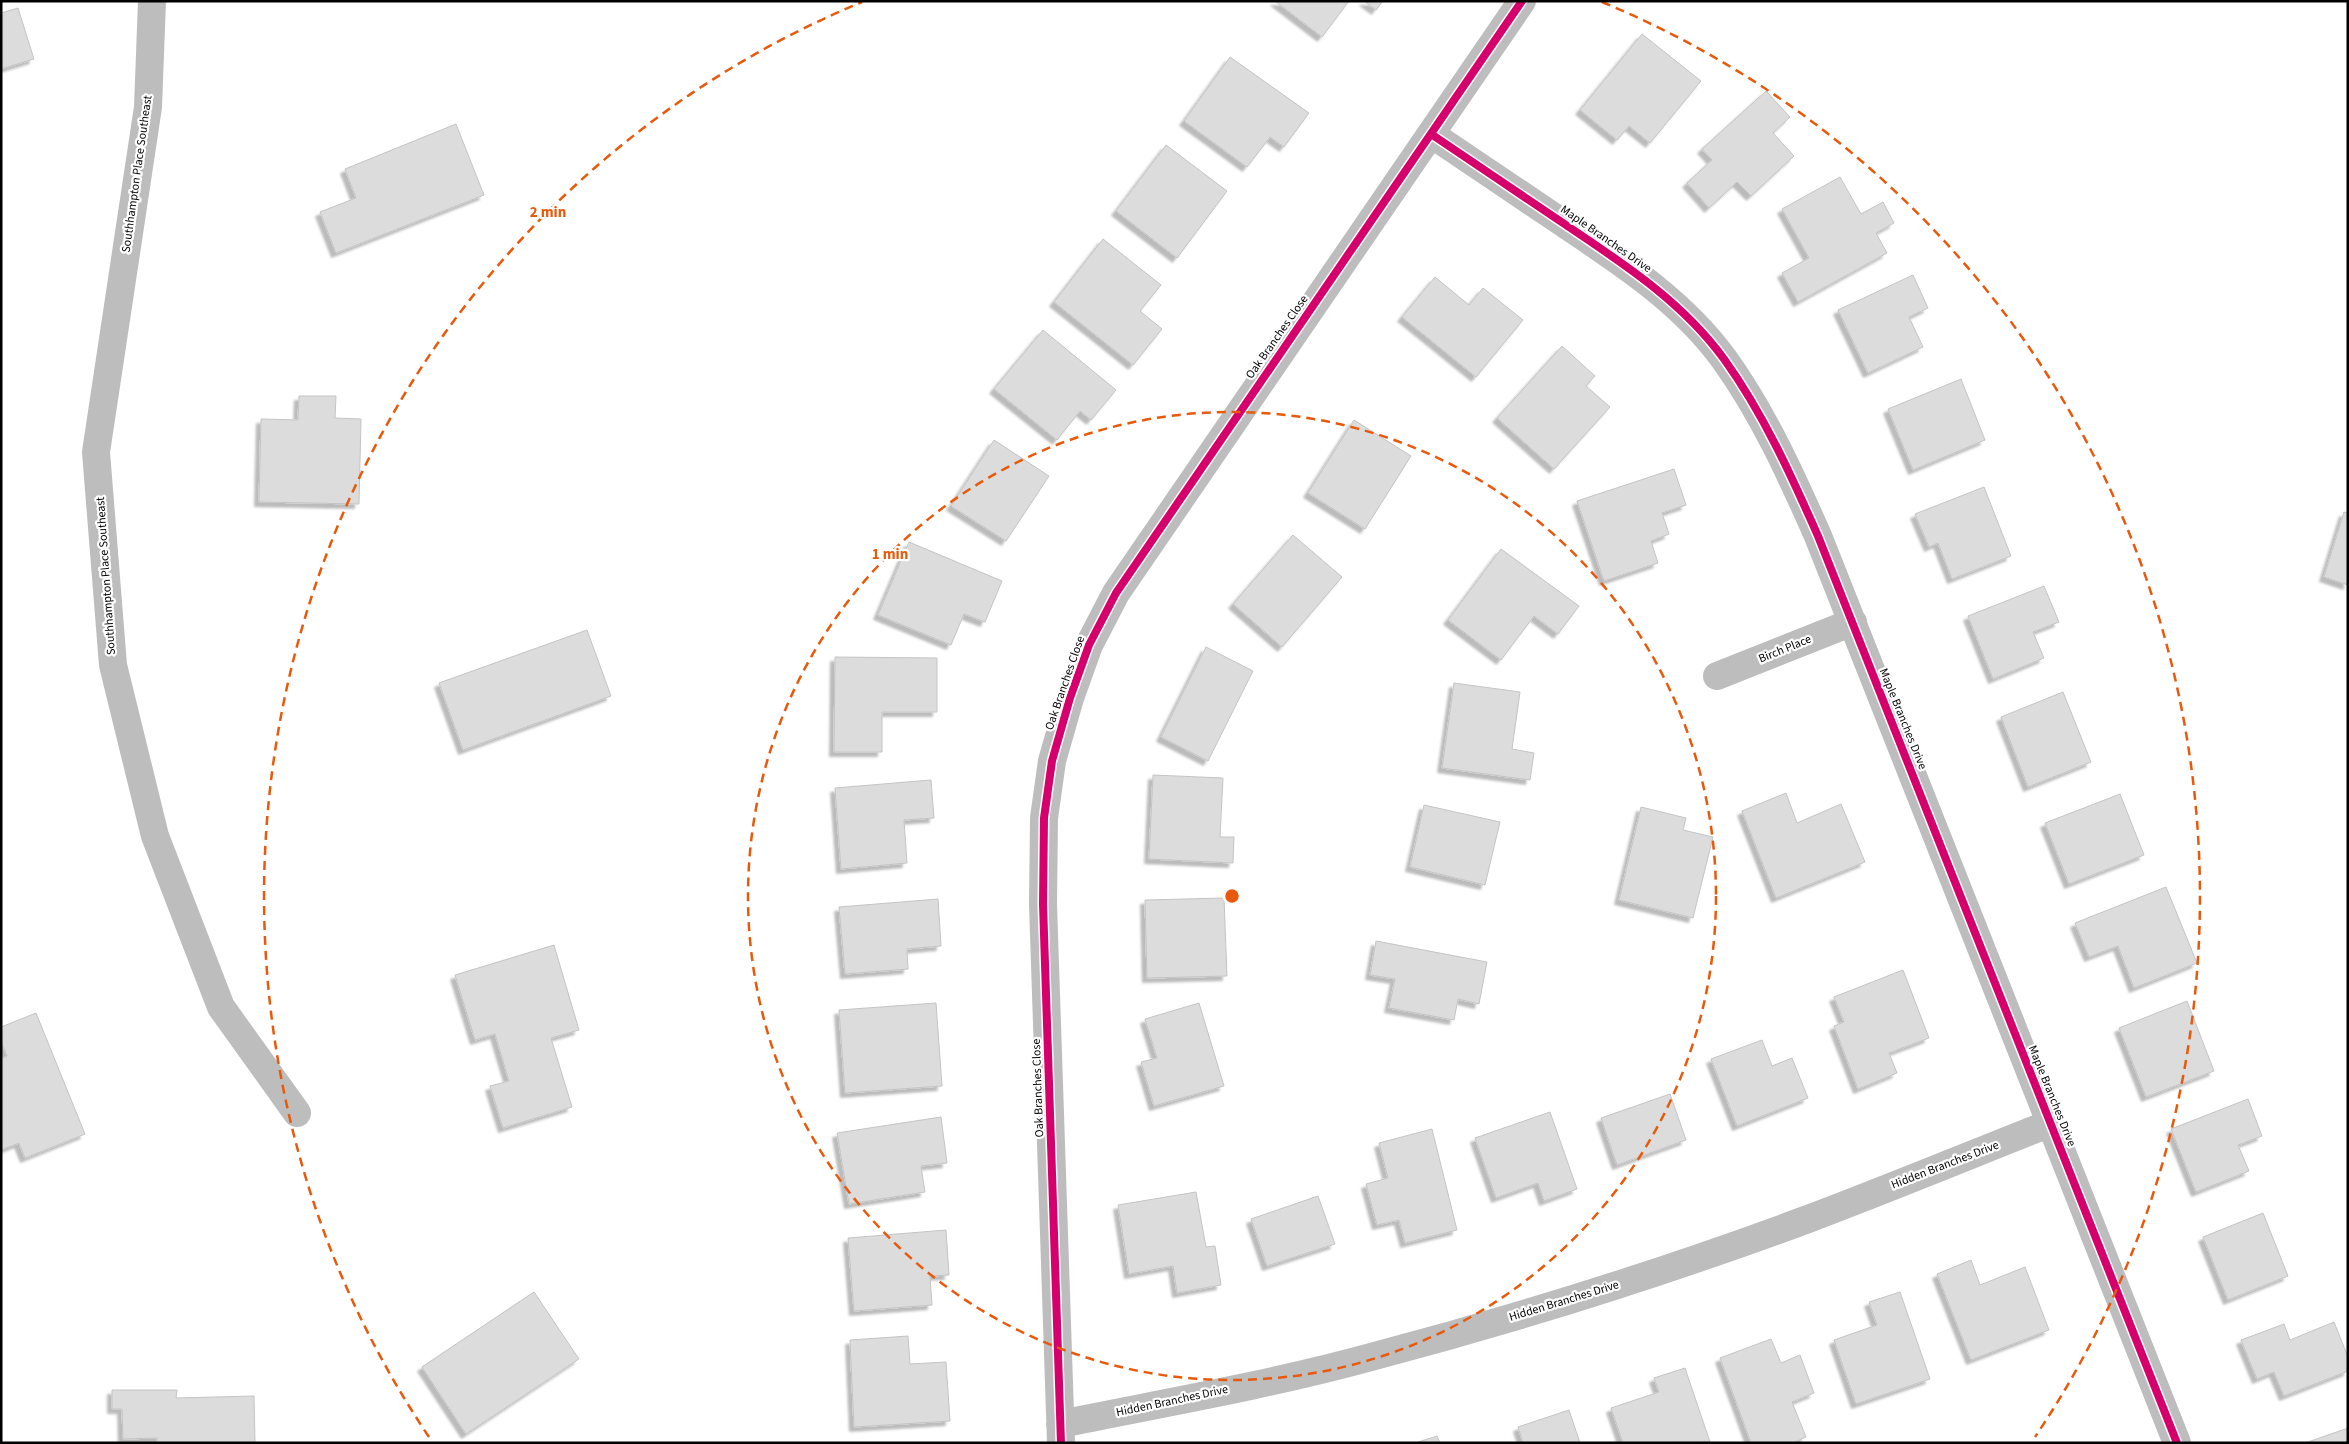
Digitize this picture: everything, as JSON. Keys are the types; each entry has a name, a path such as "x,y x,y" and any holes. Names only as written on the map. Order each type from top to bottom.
{"street":[{"name":"Southhampton Place Southeast","path":"152,1 148,108 96,452 113,665 155,836 221,1007 297,1113"},
{"name":"Oak Branches Close","path":"1060,1433 1043,904 1044,818 1052,761 1067,707 1089,645 1116,593 1522,1"},
{"name":"Maple Branches Drive","path":"1431,134 1637,272 1683,313 1724,358 1760,415 1789,470 1853,622 2177,1443"},
{"name":"Birch Place","path":"1717,676 1853,622"},
{"name":"Hidden Branches Drive","path":"1060,1433 1369,1358 1506,1319 1694,1259 1809,1218 2051,1123"}],"building":[{"path":"1275,1 1349,1 1322,37"},
{"path":"1364,1 1383,1 1376,10"},
{"path":"18,8 34,59 1,69 1,13"},
{"path":"1642,34 1701,81 1650,143 1629,126 1617,140 1580,110"},
{"path":"1230,57 1309,113 1284,147 1270,137 1247,167 1184,121"},
{"path":"1766,91 1790,117 1773,133 1794,156 1751,196 1737,182 1709,208 1687,183 1712,160 1702,149"},
{"path":"456,124 484,195 336,253 320,212 356,198 345,169"},
{"path":"1166,145 1227,191 1177,258 1116,211"},
{"path":"1840,177 1861,214 1883,202 1894,223 1876,233 1887,253 1798,302 1782,273 1809,258 1782,209"},
{"path":"1103,239 1161,285 1140,311 1162,329 1133,365 1054,302"},
{"path":"1913,275 1928,308 1909,317 1923,347 1868,373 1838,310"},
{"path":"1435,277 1469,305 1483,288 1523,320 1476,377 1402,317"},
{"path":"1043,330 1116,390 1091,420 1080,411 1057,440 994,389"},
{"path":"1562,346 1595,376 1586,386 1610,407 1554,469 1497,418"},
{"path":"1961,379 1985,440 1913,470 1888,409"},
{"path":"299,396 336,396 335,418 361,419 359,504 259,502 261,419 298,420"},
{"path":"1354,420 1411,456 1365,529 1308,493"},
{"path":"994,440 1049,476 1006,541 951,506"},
{"path":"1674,469 1686,505 1662,513 1669,534 1651,541 1658,563 1604,581 1577,501"},
{"path":"1984,487 2011,556 1952,579 1938,543 1929,547 1915,514"},
{"path":"2344,512 2348,513 2348,585 2324,577"},
{"path":"1293,535 1342,577 1282,647 1233,604"},
{"path":"909,542 1002,581 985,622 964,614 951,645 878,615"},
{"path":"1501,549 1579,606 1558,634 1534,616 1501,660 1448,620"},
{"path":"2044,586 2059,622 2033,632 2044,658 1993,679 1968,616"},
{"path":"587,630 611,696 463,750 439,683"},
{"path":"1206,647 1253,671 1208,761 1161,737"},
{"path":"835,657 937,658 937,712 882,712 882,752 834,752"},
{"path":"1454,683 1520,692 1512,749 1534,753 1530,780 1442,768"},
{"path":"2063,692 2091,762 2028,787 2001,717"},
{"path":"1153,775 1223,778 1220,837 1234,837 1233,863 1149,859"},
{"path":"931,780 934,818 904,820 907,863 841,869 835,788"},
{"path":"1786,793 1797,823 1841,804 1865,862 1776,898 1742,811"},
{"path":"2120,794 2144,855 2069,884 2045,823"},
{"path":"1424,805 1500,822 1485,885 1410,867"},
{"path":"1641,807 1686,818 1683,830 1713,837 1693,918 1619,900"},
{"path":"2166,887 2197,963 2134,988 2118,946 2089,957 2075,923"},
{"path":"1224,898 1227,976 1147,978 1145,900"},
{"path":"938,899 941,946 907,949 908,969 845,974 839,907"},
{"path":"1376,941 1487,962 1479,1004 1458,999 1454,1020 1389,1008 1395,979 1370,975"},
{"path":"554,945 579,1030 551,1038 572,1107 503,1128 490,1086 509,1081 495,1034 475,1040 455,975"},
{"path":"1903,970 1929,1038 1889,1053 1897,1073 1858,1089 1834,1026 1844,1022 1834,997"},
{"path":"2187,1001 2214,1071 2146,1097 2119,1028"},
{"path":"936,1003 942,1086 845,1093 839,1010"},
{"path":"1199,1003 1224,1086 1154,1106 1141,1062 1157,1058 1145,1019"},
{"path":"36,1013 85,1134 25,1158 19,1143 1,1150 1,1059 7,1056 1,1041 1,1027"},
{"path":"1762,1040 1772,1066 1792,1058 1808,1098 1737,1126 1711,1059"},
{"path":"1670,1094 1686,1140 1617,1165 1601,1118"},
{"path":"2248,1099 2262,1136 2238,1145 2249,1171 2196,1192 2171,1129"},
{"path":"1550,1112 1577,1189 1544,1201 1538,1183 1496,1198 1475,1138"},
{"path":"941,1117 947,1163 921,1166 925,1192 849,1204 837,1133"},
{"path":"1432,1129 1457,1230 1405,1243 1399,1220 1377,1225 1366,1184 1388,1178 1379,1143"},
{"path":"1196,1192 1206,1247 1215,1246 1221,1285 1177,1293 1173,1266 1129,1274 1118,1205"},
{"path":"1318,1196 1335,1244 1267,1266 1251,1219"},
{"path":"2263,1213 2288,1276 2228,1300 2203,1237"},
{"path":"946,1230 949,1275 930,1276 932,1305 854,1311 848,1238"},
{"path":"1971,1260 1980,1285 2025,1267 2049,1330 1971,1360 1937,1274"},
{"path":"534,1292 579,1359 466,1434 422,1367"},
{"path":"1900,1292 1930,1379 1856,1404 1834,1340 1877,1325 1869,1302"},
{"path":"2334,1322 2348,1357 2348,1371 2284,1396 2274,1372 2257,1379 2241,1340 2284,1324 2290,1340"},
{"path":"908,1336 910,1364 946,1362 950,1421 854,1427 850,1340"},
{"path":"1771,1339 1781,1363 1800,1355 1814,1393 1792,1402 1806,1437 1793,1443 1751,1443 1720,1358"},
{"path":"1685,1368 1710,1442 1623,1443 1611,1408 1659,1392 1654,1378"},
{"path":"112,1390 177,1390 176,1398 254,1396 255,1443 157,1443 157,1438 123,1439 122,1409 112,1409"},
{"path":"1569,1410 1580,1443 1523,1443 1518,1427"},
{"path":"2348,1428 2348,1443 2305,1443"},
{"path":"1437,1436 1440,1443 1415,1443"}],"cycle path":[{"path":"1061,1443 1043,904 1044,818 1052,761 1070,698 1089,645 1116,593 1522,1"},
{"path":"1431,134 1607,253 1670,301 1707,338 1724,359 1764,423 1787,467 1818,536 2177,1443"}]}
